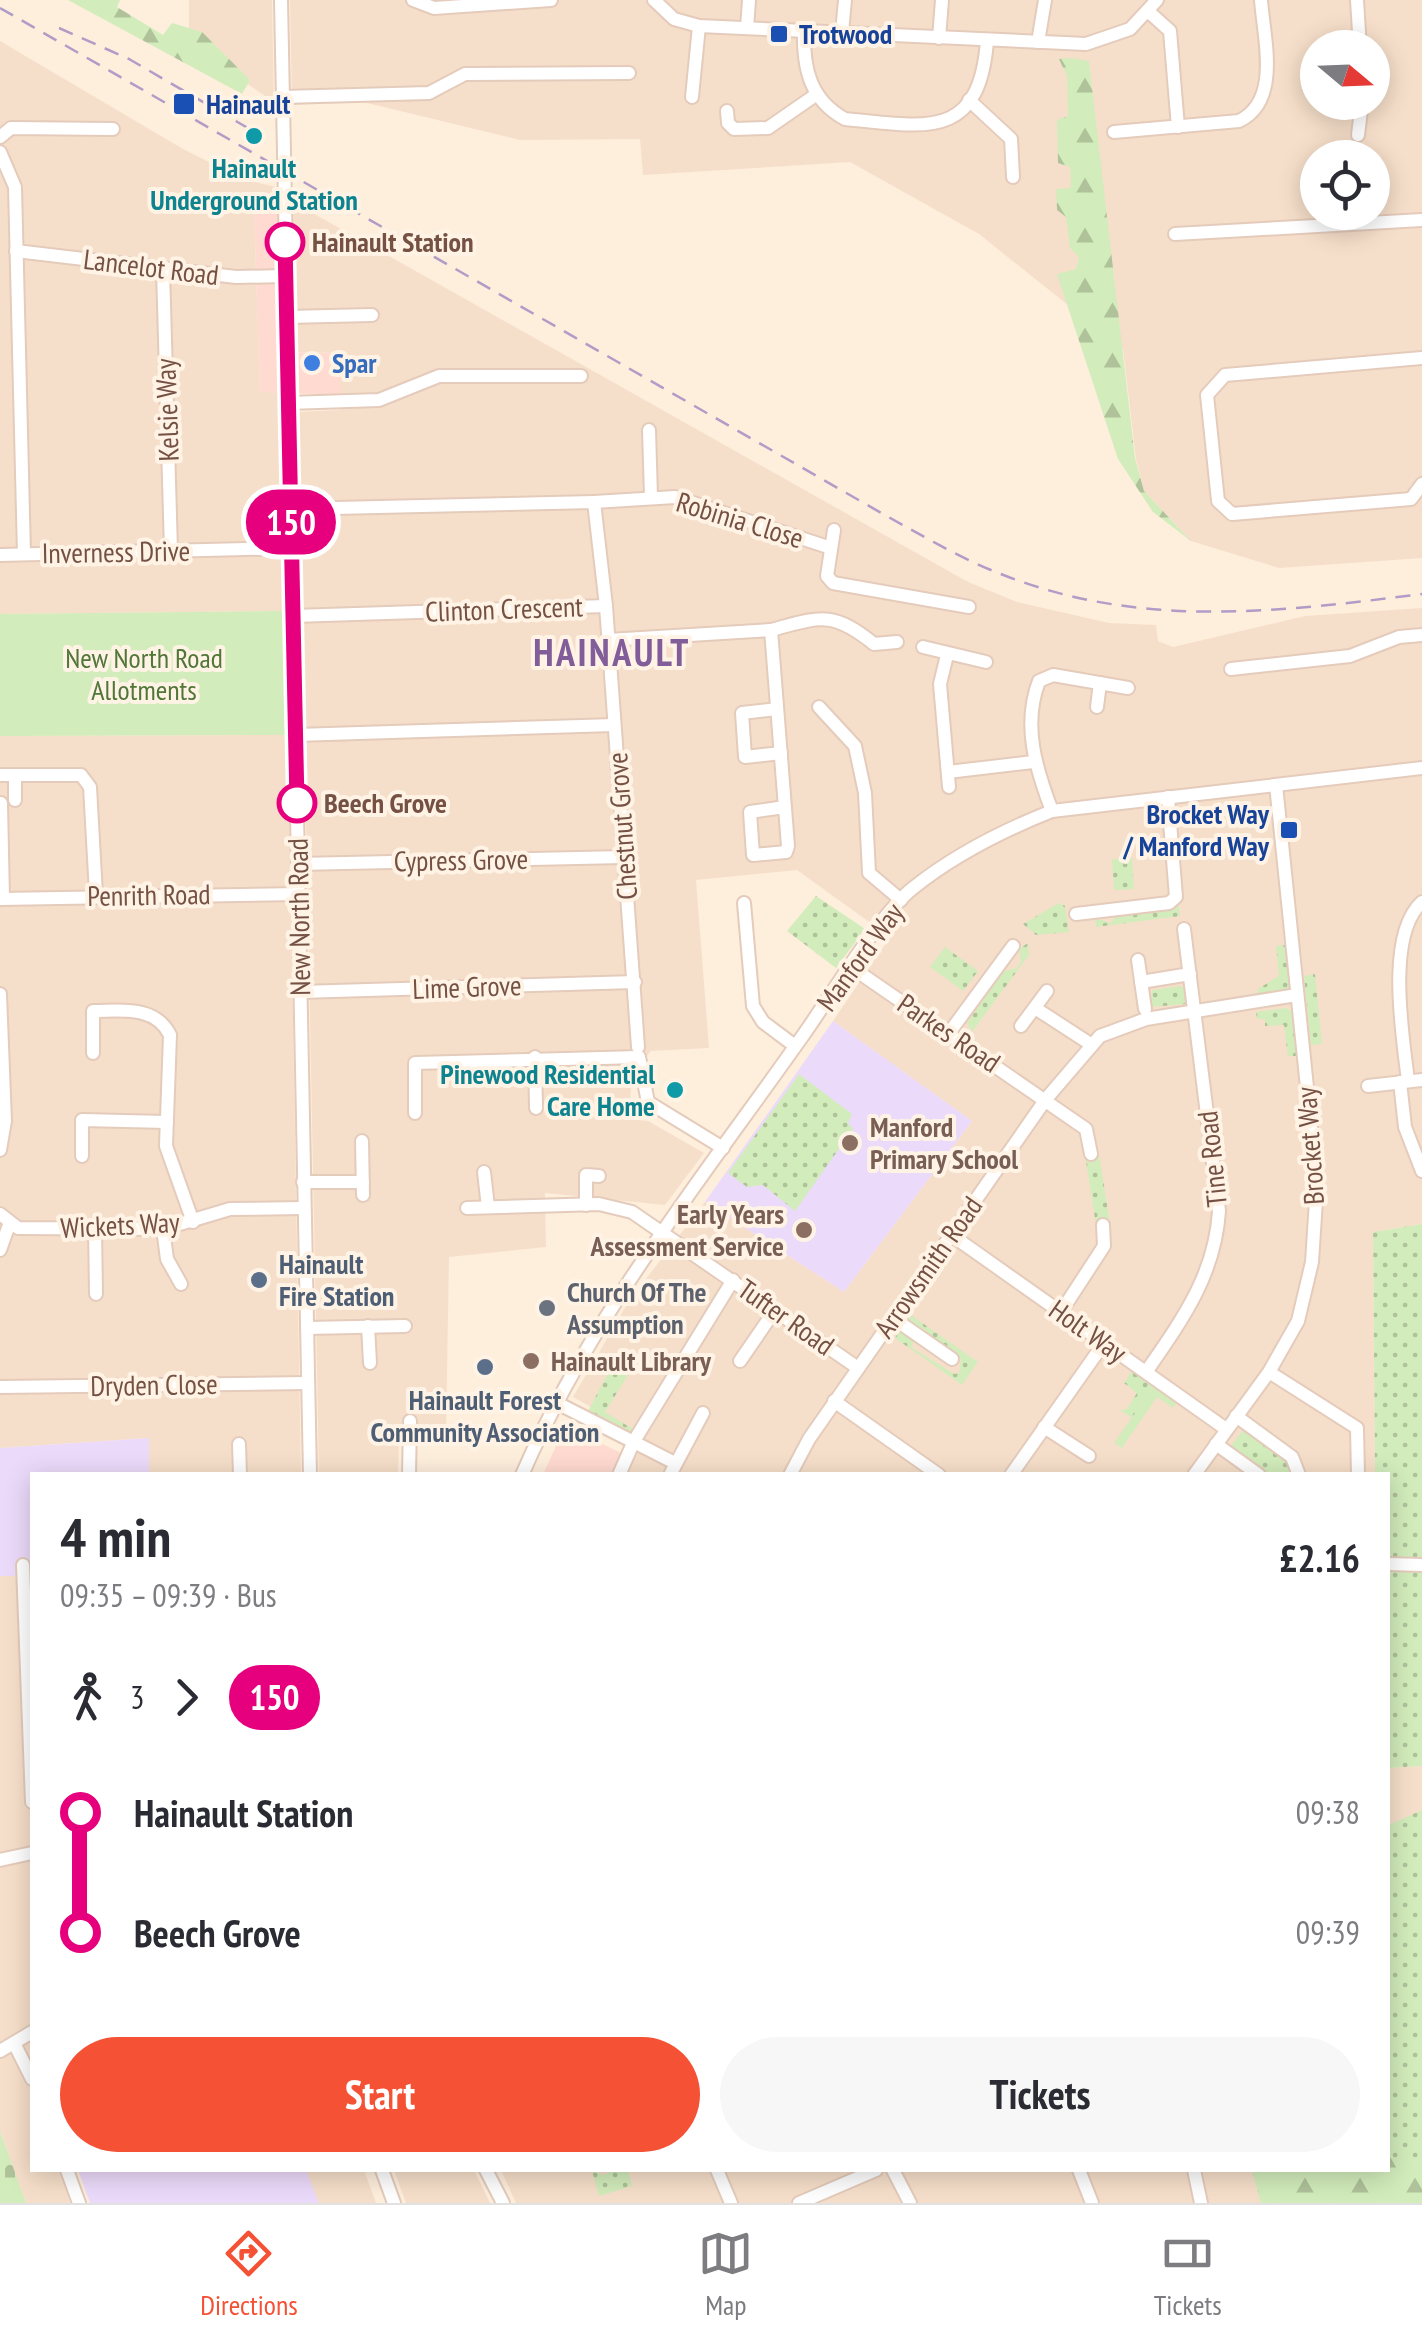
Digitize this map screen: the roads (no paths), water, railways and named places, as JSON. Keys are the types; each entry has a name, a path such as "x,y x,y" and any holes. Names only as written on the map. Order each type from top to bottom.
{"street":[{"name":"New North Road","path":"281,0 310,1472"},
{"path":"413,0 434,8 550,0"},
{"path":"654,0 674,19 699,26 1086,44 1108,40 1153,6 1170,31 1178,127"},
{"path":"747,28 749,0"},
{"path":"842,32 844,0"},
{"path":"940,38 942,0"},
{"path":"1038,42 1045,0"},
{"path":"1114,132 1239,121 1264,102 1261,0"},
{"path":"1356,0 1358,30"},
{"path":"692,97 699,26"},
{"path":"804,31 805,72 816,94 845,119 933,127 947,121 969,100 984,72 987,41"},
{"path":"282,97 430,93 465,74 628,73"},
{"path":"727,111 734,129 758,131 816,94"},
{"path":"969,100 1010,139 1013,177"},
{"path":"1358,135 1360,120"},
{"path":"0,136 11,128 112,129"},
{"path":"0,152 15,187 24,554"},
{"path":"1174,234 1422,220"},
{"name":"Lancelot Road","path":"16,252 236,277 286,276"},
{"name":"Kelsie Way","path":"163,268 171,551"},
{"path":"287,317 372,315"},
{"path":"1422,358 1226,375 1207,395 1218,502 1232,514 1411,499 1422,484"},
{"path":"288,404 379,400 439,376 582,376"},
{"name":"Robinia Close","path":"649,430 652,497"},
{"name":"Robinia Close","path":"594,502 675,497 828,548"},
{"path":"291,509 594,502"},
{"name":"Clinton Crescent","path":"294,616 606,606 594,502"},
{"name":"Robinia Close","path":"834,530 828,548 827,576 833,583 970,607"},
{"name":"Inverness Drive","path":"0,555 292,548"},
{"name":"Chestnut Grove","path":"606,606 638,1047"},
{"path":"608,640 771,630 816,618 847,622 874,644 898,642"},
{"path":"771,630 785,807"},
{"path":"1231,669 1350,656 1398,637 1422,635"},
{"path":"922,647 986,662"},
{"path":"947,654 940,684 949,787"},
{"path":"1052,811 1033,762 1031,700 1039,681 1053,675 1128,688"},
{"path":"1097,707 1100,684"},
{"path":"820,708 854,746 865,793 869,873 901,900"},
{"path":"777,709 742,713 745,757 780,753"},
{"path":"296,735 614,725"},
{"path":"948,772 1033,762"},
{"name":"Manford Way","path":"523,1472 555,1402 620,1294 851,966 912,889 1008,828 1052,811 1422,768"},
{"path":"2,899 8,775 82,775 90,787 96,894"},
{"name":"Brocket Way","path":"1196,1472 1269,1372 1298,1321 1312,1262 1317,1185 1276,785"},
{"path":"1076,914 1169,904 1178,891 1168,797"},
{"name":"Cypress Grove","path":"298,864 624,857"},
{"name":"Penrith Road","path":"2,899 96,894 298,894"},
{"path":"1422,902 1415,908 1401,951 1399,1006 1410,1081 1405,1127 1422,1170"},
{"path":"744,904 753,1006 763,1022 795,1046"},
{"name":"Tine Road","path":"1146,1372 1192,1305 1217,1245 1219,1210 1184,929"},
{"path":"949,1033 1012,955"},
{"path":"1138,960 1144,1009"},
{"name":"Parkes Road","path":"851,966 1086,1129 1091,1154"},
{"path":"1141,982 1190,974"},
{"name":"Lime Grove","path":"300,992 634,982"},
{"path":"1022,1026 1047,992"},
{"path":"0,994 5,1121 0,1150"},
{"name":"Arrowsmith Road","path":"792,1472 834,1402 950,1234 1046,1099 1092,1045 1124,1024 1297,995"},
{"path":"1035,1008 1092,1045"},
{"path":"93,1053 93,1012 152,1014 165,1026 170,1035 166,1146 194,1222"},
{"path":"534,1057 536,1108"},
{"path":"416,1113 414,1062 639,1057 648,1102 723,1148"},
{"path":"1368,1086 1410,1081"},
{"path":"82,1156 82,1120 167,1122"},
{"path":"303,1182 363,1189 362,1141"},
{"path":"484,1172 488,1207"},
{"path":"586,1205 586,1176 599,1176"},
{"name":"Tufter Road","path":"467,1208 586,1205 632,1212 858,1368"},
{"name":"Wickets Way","path":"5,1220 163,1229 230,1209 304,1208"},
{"path":"0,1250 5,1220"},
{"path":"1061,1312 1104,1246 1102,1225"},
{"path":"95,1228 96,1294"},
{"path":"163,1229 166,1259 181,1284"},
{"name":"Holt Way","path":"950,1234 1226,1429"},
{"path":"621,1472 634,1442 733,1280"},
{"path":"740,1360 775,1310"},
{"path":"892,1318 952,1359"},
{"path":"368,1326 370,1364"},
{"path":"307,1328 405,1326"},
{"path":"1013,1472 1104,1343"},
{"path":"1269,1372 1357,1428 1358,1472"},
{"name":"Dryden Close","path":"0,1387 308,1383"},
{"path":"555,1402 634,1442 674,1471 702,1413"},
{"path":"834,1402 935,1472"},
{"path":"1236,1416 1292,1457 1298,1472"},
{"path":"409,1472 410,1421"},
{"path":"1044,1427 1089,1456"},
{"path":"239,1444 240,1472"},
{"path":"1216,1444 1255,1472"},
{"path":"1390,1564 1422,1564"},
{"path":"23,1565 30,1627"},
{"path":"0,1860 30,1853"},
{"path":"0,2051 30,2034"},
{"path":"15,2045 30,2074"},
{"path":"68,2172 79,2203"},
{"path":"383,2172 394,2203"},
{"path":"487,2172 503,2203"},
{"path":"718,2172 731,2203"},
{"path":"799,2203 871,2172"},
{"path":"895,2172 910,2203"},
{"path":"1080,2172 1092,2203"},
{"path":"1194,2172 1201,2203"}],"railway":[{"path":"0,8 883,514 990,570 1057,593 1160,610 1264,610 1422,594"},
{"path":"59,28 129,59 253,131"}],"place":[{"name":"Trotwood","path":"779,34"},
{"name":"Hainault","path":"184,104"},
{"name":"Hainault Underground Station","path":"254,136"},
{"name":"Hainault Station","path":"285,242"},
{"name":"Spar","path":"312,363"},
{"name":"Beech Grove","path":"297,803"},
{"name":"Brocket Way / Manford Way","path":"1289,830"},
{"name":"Pinewood Residential Care Home","path":"675,1090"},
{"name":"Manford Primary School","path":"850,1143"},
{"name":"Early Years Assessment Service","path":"804,1230"},
{"name":"Hainault Fire Station","path":"259,1280"},
{"name":"Church Of The Assumption","path":"547,1308"},
{"name":"Hainault Library","path":"531,1361"},
{"name":"Hainault Forest Community Association","path":"485,1367"}],"district":[{"name":"HAINAULT","path":"612,653"}],"park label":[{"name":"New North Road Allotments","path":"144,674"}]}
